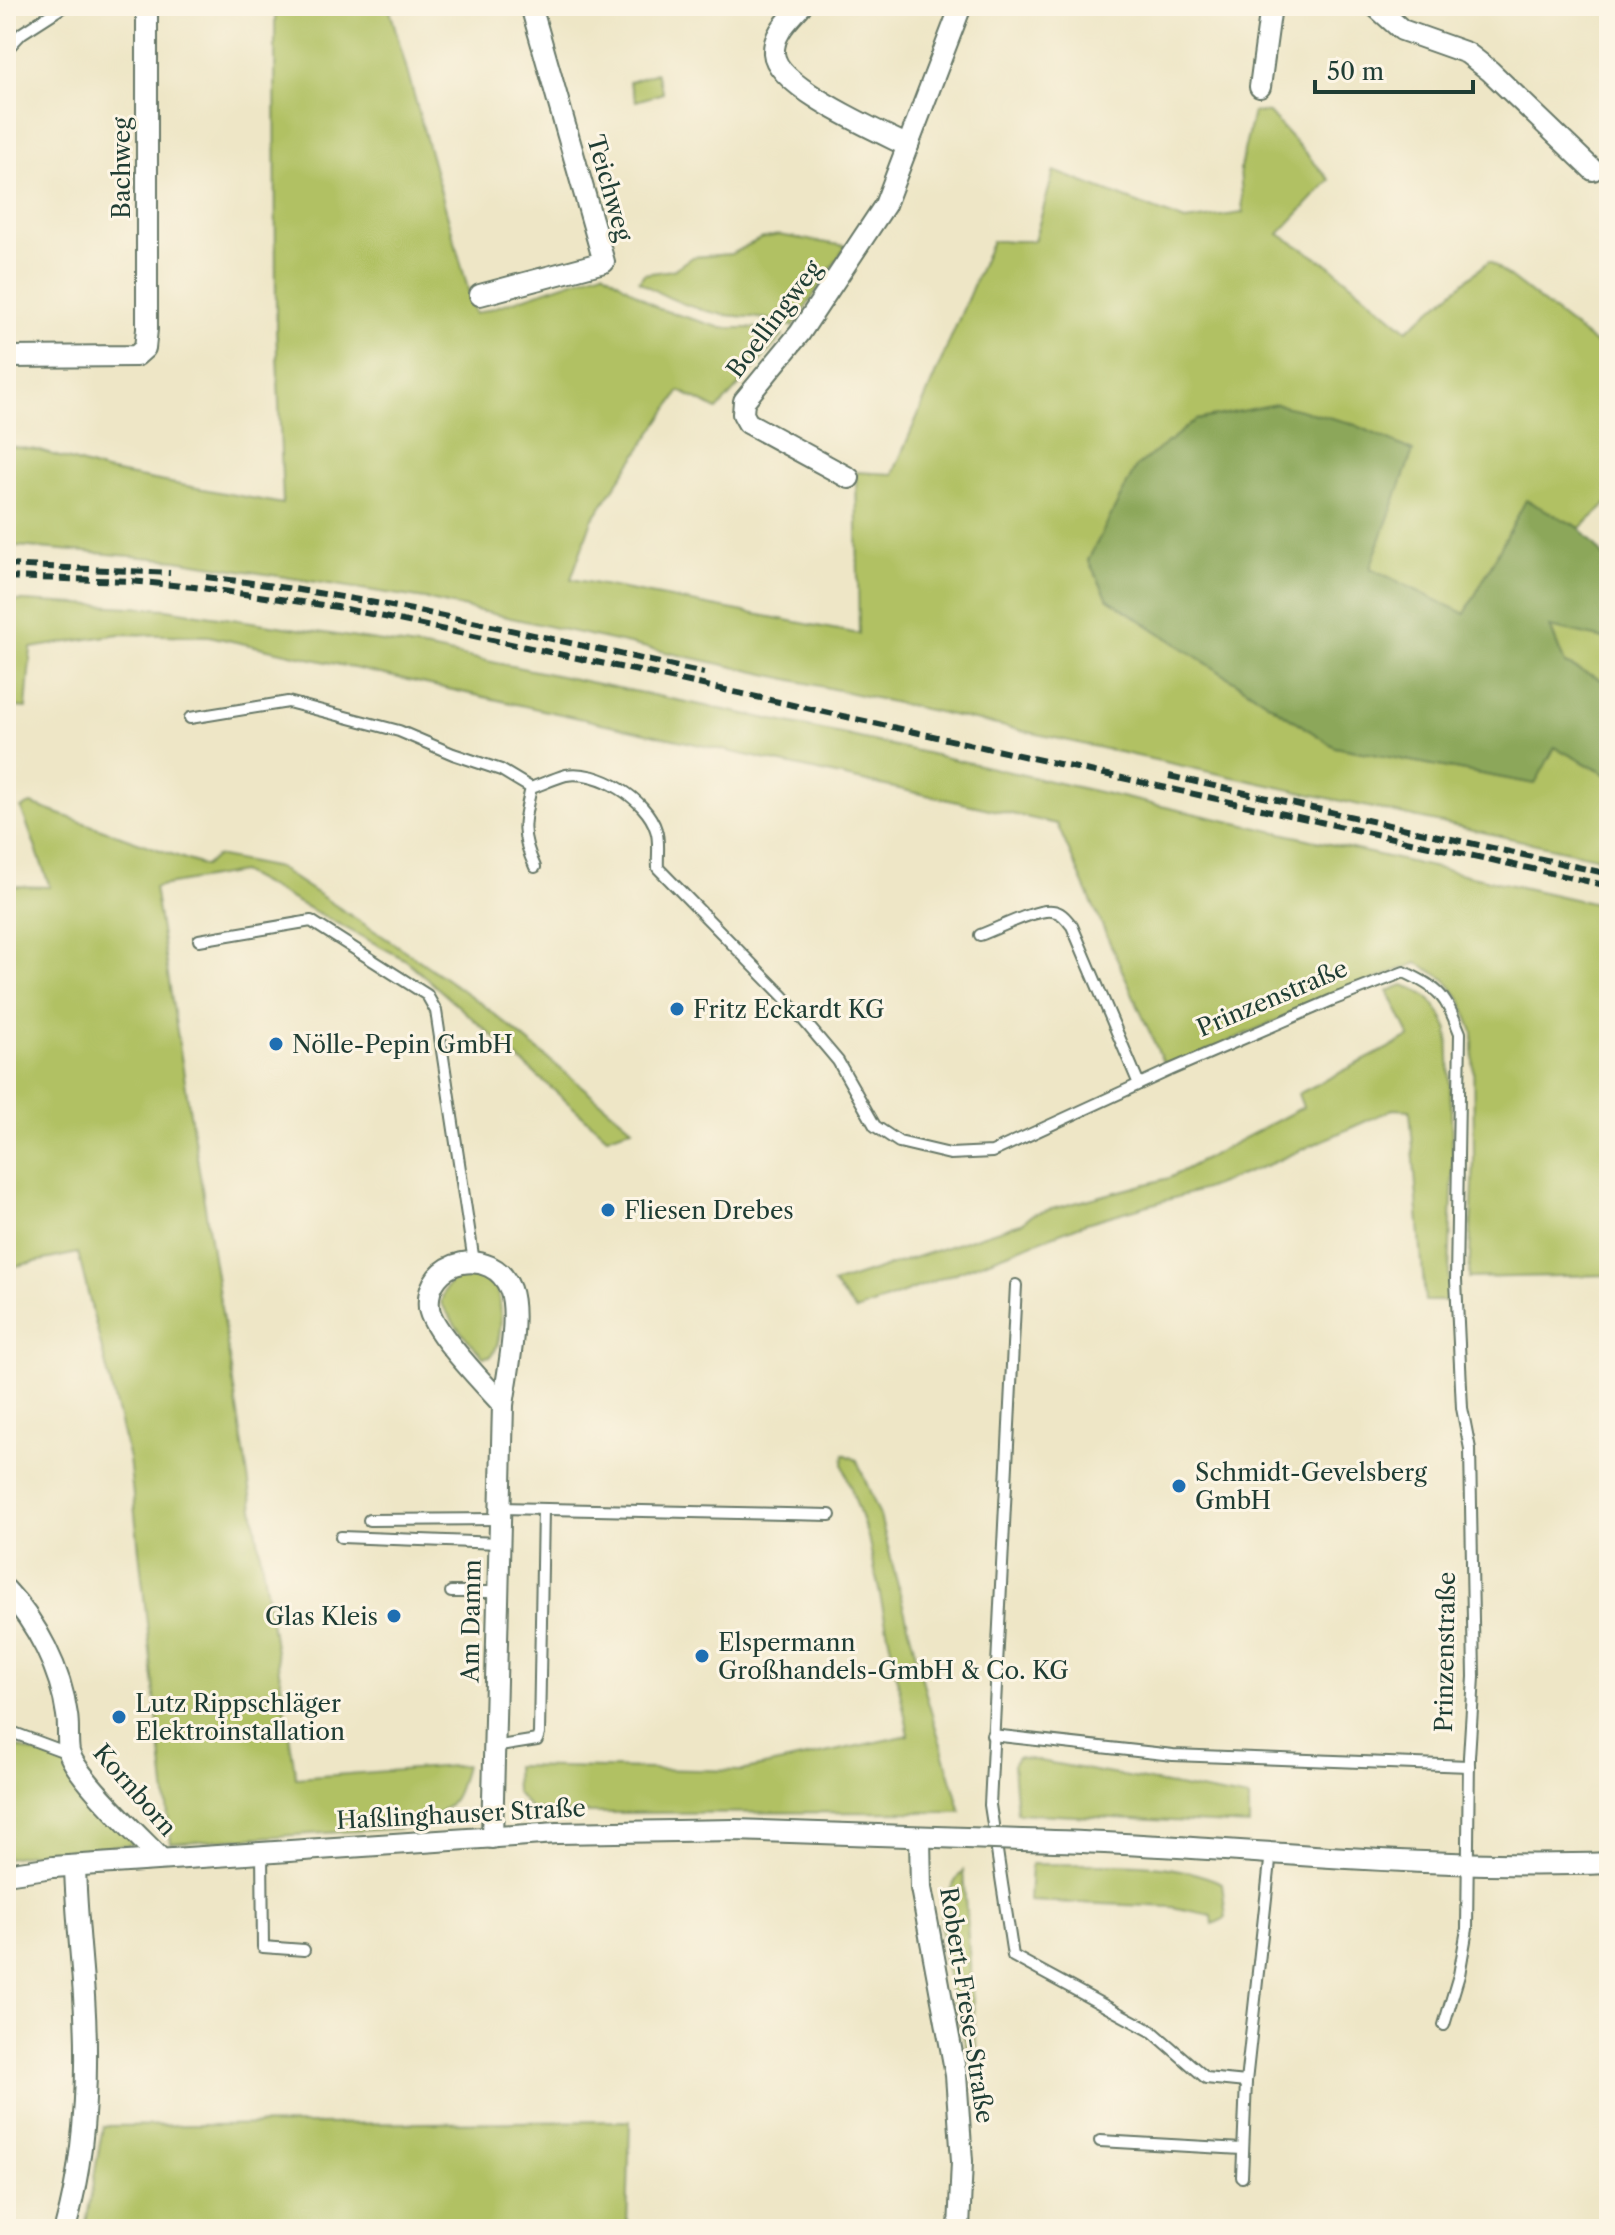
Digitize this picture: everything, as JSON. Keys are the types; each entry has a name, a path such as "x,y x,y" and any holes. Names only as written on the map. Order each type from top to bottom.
{"street":[{"name":"Bachweg","path":"6,357 136,356 145,348 147,6"},
{"name":"Teichweg","path":"480,295 604,262 531,6"},
{"path":"801,6 776,39 774,51 781,71 821,100 908,146"},
{"name":"Boellingweg","path":"849,478 748,423 742,407 750,392 800,333 885,205 961,6"},
{"path":"1260,87 1271,6"},
{"path":"1375,6 1402,30 1467,53 1490,71 1593,170"},
{"path":"474,1262 454,1264 438,1275 432,1285 429,1310 433,1321 503,1405"},
{"name":"Am Damm","path":"474,1262 491,1267 510,1287 513,1304 503,1405 492,1838"},
{"name":"Kornborn","path":"6,1590 27,1616 56,1668 67,1714 70,1753 81,1773 161,1859"},
{"name":"Haßlinghauser Straße","path":"6,1874 161,1859 557,1833 734,1830 920,1837"},
{"path":"920,1837 1096,1842 1468,1863 1609,1863"},
{"name":"Robert-Frese-Straße","path":"920,1837 921,1888 956,2075 962,2161 959,2229"},
{"path":"65,2229 80,2156 86,2078 85,2003 75,1866"}],"lane":[{"path":"6,50 22,33 64,6"},
{"path":"190,718 288,702 399,731 501,770 531,788 524,817 524,843 535,867"},
{"name":"Prinzenstraße","path":"531,788 568,775 594,776 626,793 647,813 657,831 658,868 784,997 838,1061 875,1126 899,1142 950,1154 992,1152 1139,1084 1404,972 1425,981 1446,998 1460,1033 1456,1280 1462,1408 1470,1449 1474,1677 1469,1766 1467,1929 1459,1975 1444,2025"},
{"path":"980,935 1041,912 1054,911 1064,916 1072,926 1139,1084"},
{"path":"199,940 311,921 427,995 436,1011 474,1262"},
{"path":"1016,1285 990,1805 1013,1956 1153,2032 1206,2078 1246,2082"},
{"path":"494,1747 537,1740 539,1734 543,1509"},
{"path":"369,1520 543,1509 830,1515"},
{"path":"341,1537 499,1543"},
{"path":"451,1592 498,1592"},
{"name":"Kornborn","path":"6,1730 70,1753"},
{"path":"992,1735 1173,1755 1469,1766"},
{"path":"1242,2177 1246,2082 1271,1852"},
{"path":"262,1853 263,1947 304,1950"},
{"path":"1100,2141 1242,2149"}],"green space":[{"path":"275,6 389,6 475,314 603,271 659,309 722,328 756,328 783,336 717,410 680,391 592,520 571,579 859,634 856,472 893,474 992,241 1034,241 1054,171 1185,221 1243,213 1240,168 1253,112 1269,113 1330,180 1279,234 1329,265 1407,330 1489,261 1609,354 1609,502 1580,528 1526,501 1465,615 1370,568 1108,599 1335,747 1534,784 1555,747 1609,776 1609,860 425,599 176,560 6,545 6,446 37,450 106,471 283,504 276,328"},
{"path":"656,73 663,93 636,101 629,82"},
{"path":"778,235 846,246 793,327 769,319 726,315 692,307 639,281 644,274 673,270 692,257 731,254 760,239"},
{"path":"1276,404 1351,423 1413,451 1370,568 1465,614 1526,500 1580,528 1609,562 1609,640 1550,627 1565,664 1609,683 1609,776 1555,747 1535,784 1335,747 1108,599 1088,560 1136,467 1196,420"},
{"path":"6,600 166,609 429,649 846,735 1609,907 1609,1275 1469,1278 1474,1160 1473,1032 1461,1000 1445,979 1417,963 1330,997 1166,1069 1057,824 209,636 119,634 31,648 26,708 6,706"},
{"path":"1550,626 1609,640 1609,683 1565,664"},
{"path":"31,804 205,866 216,856 278,868 481,1003 632,1128 607,1137 406,960 241,872 154,887 296,1778 465,1765 453,1799 418,1827 171,1843 129,1459 78,1253 6,1268 6,886 50,887 21,808"},
{"path":"1403,985 1431,1001 1448,1030 1453,1167 1448,1301 1425,1301 1410,1110 1393,1109 1270,1164 1205,1189 1086,1223 856,1311 833,1284 1021,1223 1033,1214 1169,1178 1303,1107 1298,1094 1410,1037 1388,991"},
{"path":"471,1272 491,1281 497,1290 500,1331 491,1356 483,1357 441,1303 451,1282"},
{"path":"844,1454 857,1460 880,1516 927,1698 961,1812 559,1813 532,1810 516,1792 515,1766 741,1771 909,1735 868,1537 843,1465"},
{"path":"6,1743 68,1764 136,1844 6,1858"},
{"path":"1018,1757 1249,1799 1249,1825 1017,1813 1013,1765"},
{"path":"1031,1864 1128,1864 1177,1869 1200,1875 1222,1883 1226,1918 1213,1924 1212,1915 1172,1907 1029,1901"},
{"path":"963,1870 979,2087 952,1997 941,1927 944,1904"},
{"path":"630,2121 627,2229 85,2229 103,2126"}],"railway":[{"path":"6,565 170,573"},
{"path":"6,577 130,581 337,607 1609,886"},
{"path":"206,577 394,606 704,673"},
{"path":"1169,776 1609,874"}],"place":[{"name":"Fritz Eckardt KG","path":"677,1009"},
{"name":"Nölle-Pepin GmbH","path":"276,1044"},
{"name":"Fliesen Drebes","path":"608,1210"},
{"name":"Schmidt-Gevelsberg GmbH","path":"1179,1486"},
{"name":"Glas Kleis","path":"394,1616"},
{"name":"Elspermann Großhandels-GmbH & Co. KG","path":"702,1656"},
{"name":"Lutz Rippschläger Elektroinstallation","path":"119,1717"}]}
